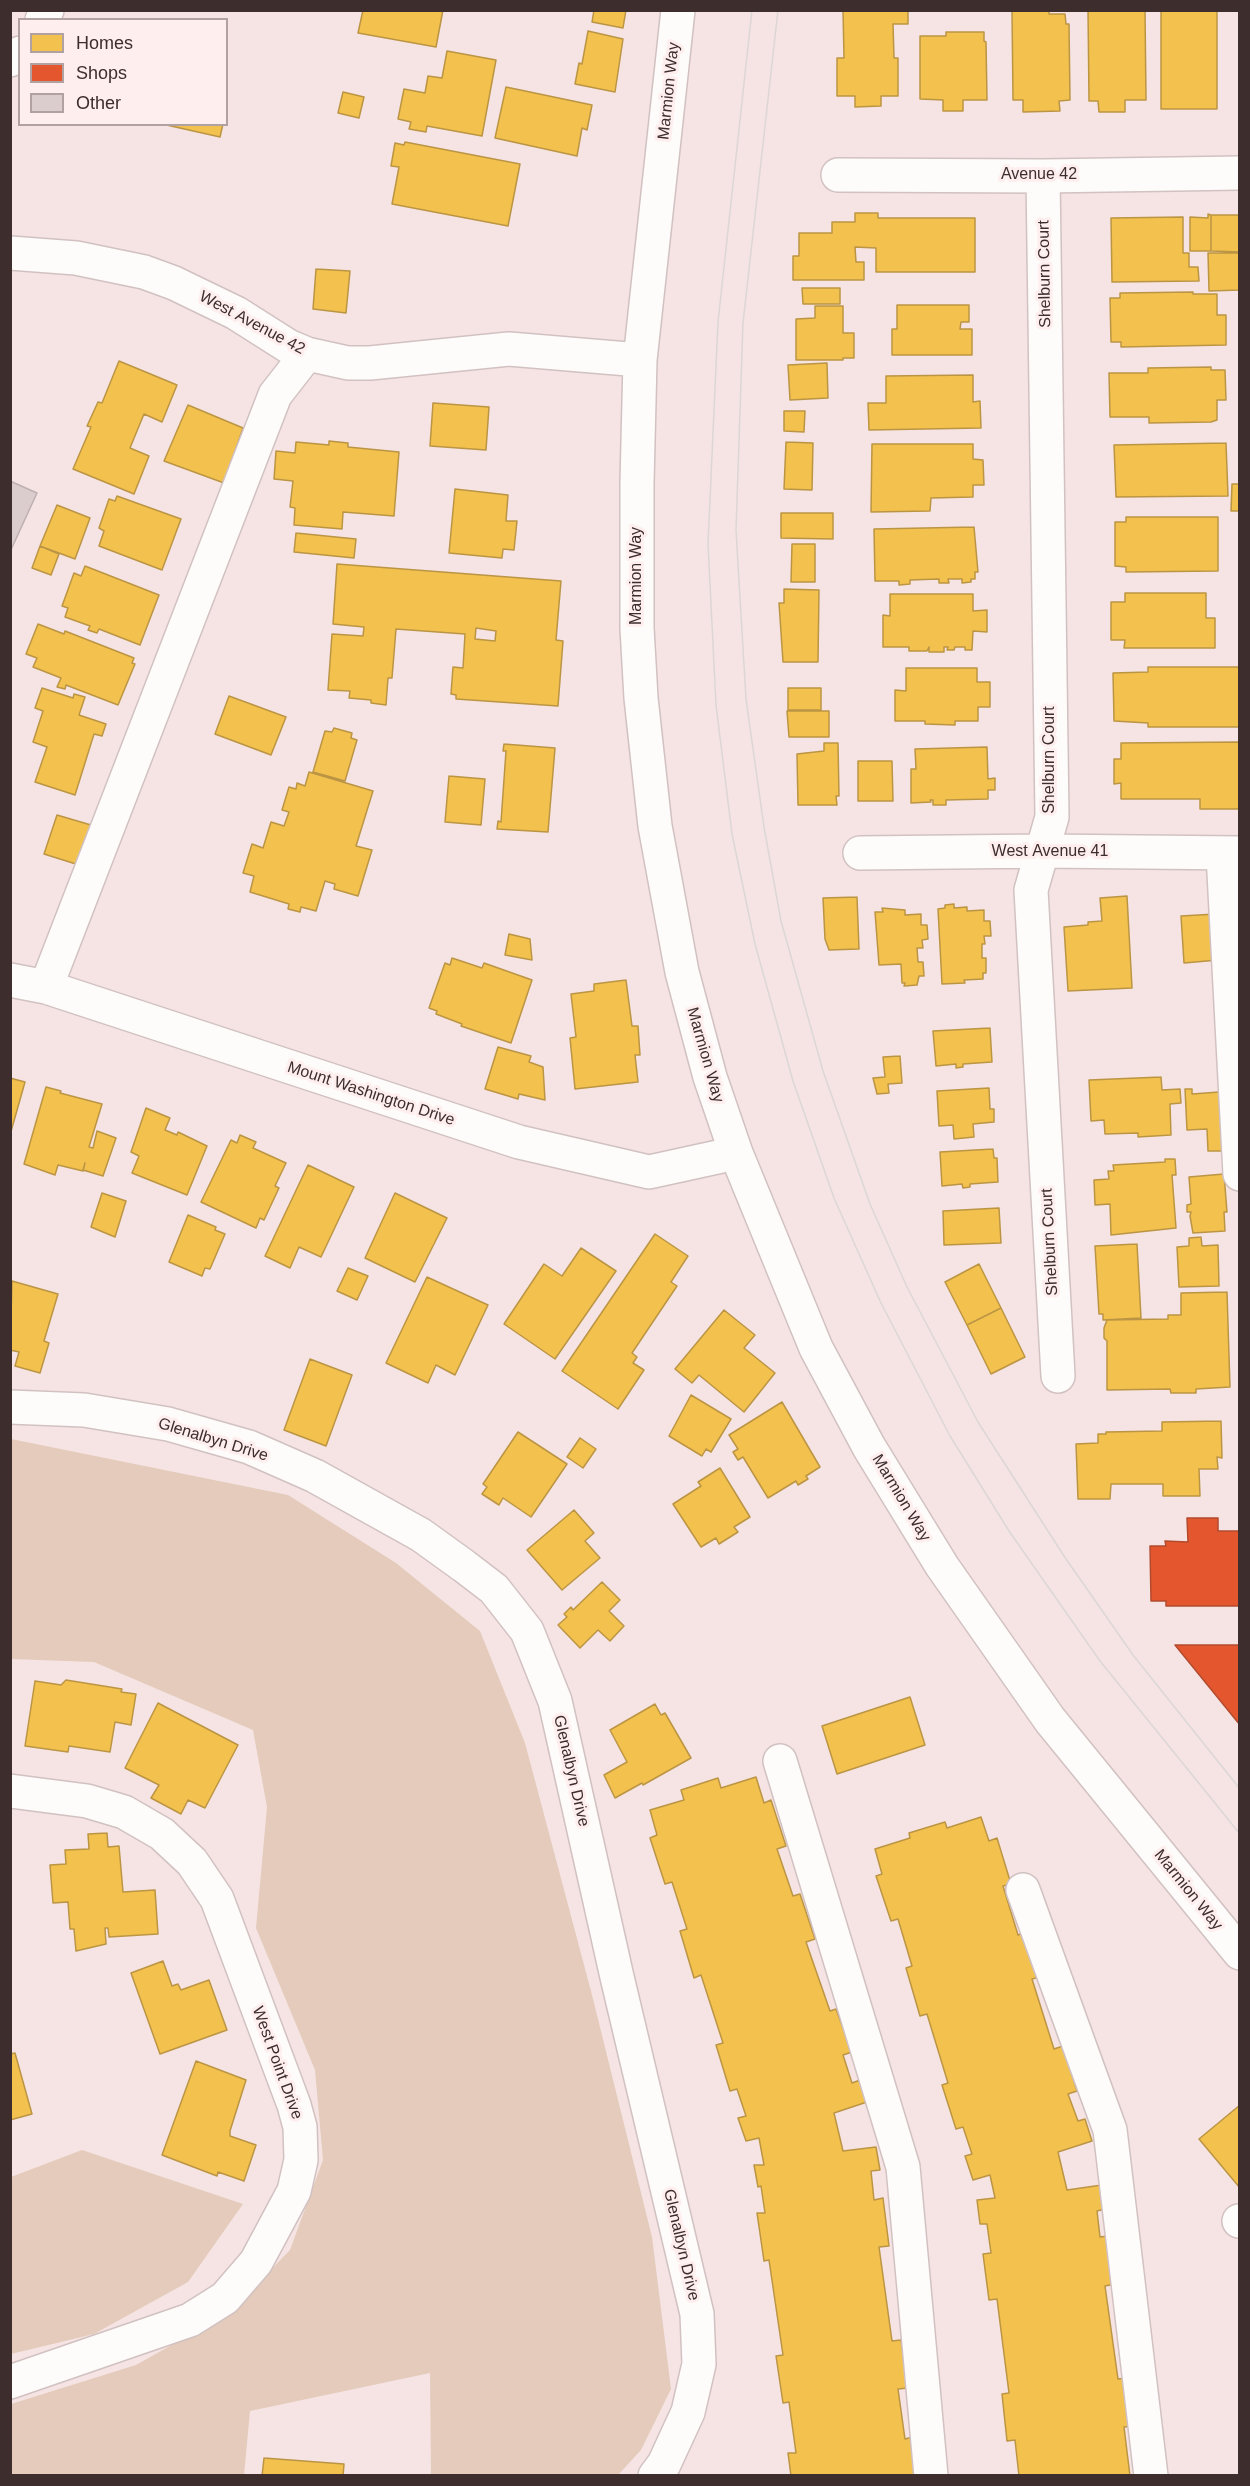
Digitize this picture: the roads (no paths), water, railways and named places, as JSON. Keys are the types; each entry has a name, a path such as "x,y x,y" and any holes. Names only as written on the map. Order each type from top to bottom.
{"street":[{"name":"Marmion Way","path":"678,10 640,360 637,628 641,698 655,826 682,972 710,1077 736,1153 816,1348 869,1447 942,1566 1050,1720 1239,1953"},
{"name":"Avenue 42","path":"838,175 1043,176 1239,173"},
{"name":"Shelburn Court","path":"1043,176 1052,816 1031,891 1058,1376"},
{"name":"West Avenue 42","path":"10,253 76,258 144,272 174,283 236,313 288,346 307,354 348,363 370,363 509,349 640,360"},
{"path":"46,987 275,394 307,354"},
{"name":"West Avenue 41","path":"860,853 1043,851 1231,853"},
{"path":"1231,853 1239,1174"},
{"name":"Mount Washington Drive","path":"10,980 46,987 519,1142 649,1172 736,1153"},
{"name":"Glenalbyn Drive","path":"10,1407 84,1410 168,1424 249,1448 315,1476 422,1535 494,1589 527,1631 555,1701 617,1977 697,2314 699,2364 688,2412 664,2464 655,2475"},
{"path":"780,1761 903,2168 931,2475"},
{"name":"West Point Drive","path":"10,1791 87,1801 124,1812 162,1834 192,1862 217,1899 294,2104 300,2127 301,2160 294,2192 256,2262 225,2298 190,2320 10,2382"},
{"path":"1023,1890 1110,2130 1151,2475"}],"tram line":[{"path":"752,10 718,322 708,544 716,705 732,834 755,944 793,1081 834,1198 881,1303 950,1436 1009,1531 1100,1661 1240,1834"},
{"path":"778,10 743,323 736,530 746,699 764,827 781,921 823,1071 870,1204 907,1287 978,1422 1064,1556 1133,1655 1240,1789"}]}
